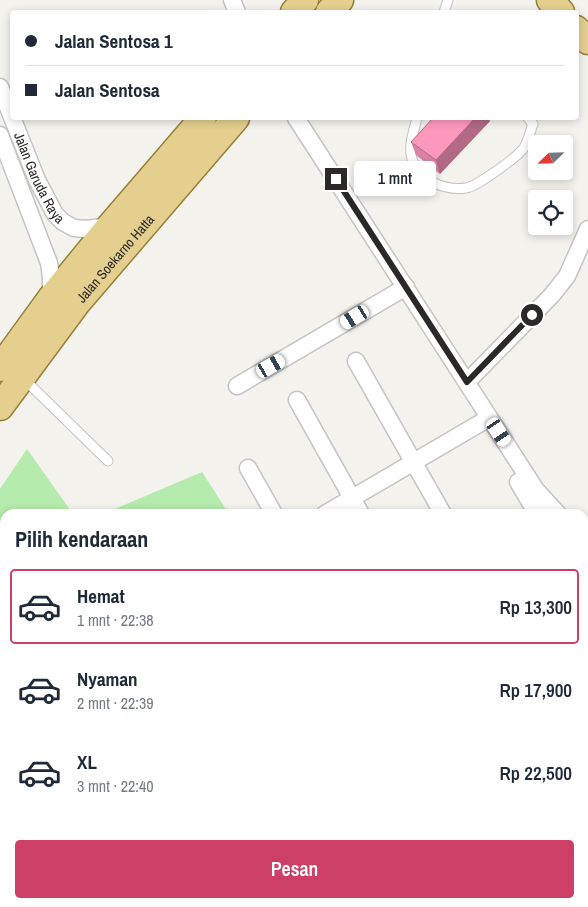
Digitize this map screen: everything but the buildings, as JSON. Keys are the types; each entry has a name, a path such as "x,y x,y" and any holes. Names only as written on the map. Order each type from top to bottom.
{"main road":[{"path":"296,10 305,0"},
{"path":"330,10 340,0"},
{"path":"550,0 559,10"},
{"path":"579,32 588,41"},
{"name":"Jalan Soekarno Hatta","path":"0,407 11,372 51,298 201,120"},
{"name":"Jalan Soekarno Hatta","path":"11,372 77,303 234,120"}],"street":[{"name":"Jalan Garuda Raya","path":"0,87 10,112"},
{"name":"Jalan Garuda Raya","path":"13,120 37,180 55,214 63,222 74,228 86,229 110,226"},
{"path":"297,120 467,382 534,509"},
{"name":"Jalan Garuda Raya","path":"0,136 49,263 51,298"},
{"path":"467,382 567,276 587,234"},
{"path":"237,386 406,287"},
{"path":"356,361 440,509"},
{"path":"297,400 358,509"},
{"path":"334,509 486,420"},
{"path":"486,420 536,490 553,509"},
{"path":"248,468 271,509"}],"lane":[{"path":"416,120 411,142 412,159 419,173 440,186 467,188 500,168 524,148 533,124 530,120"},
{"path":"11,372 108,461"}],"green space":[{"path":"27,449 69,509 0,509 0,489"},
{"path":"202,472 226,509 115,509"}],"route":[{"path":"336,179 467,382 532,315"}]}
